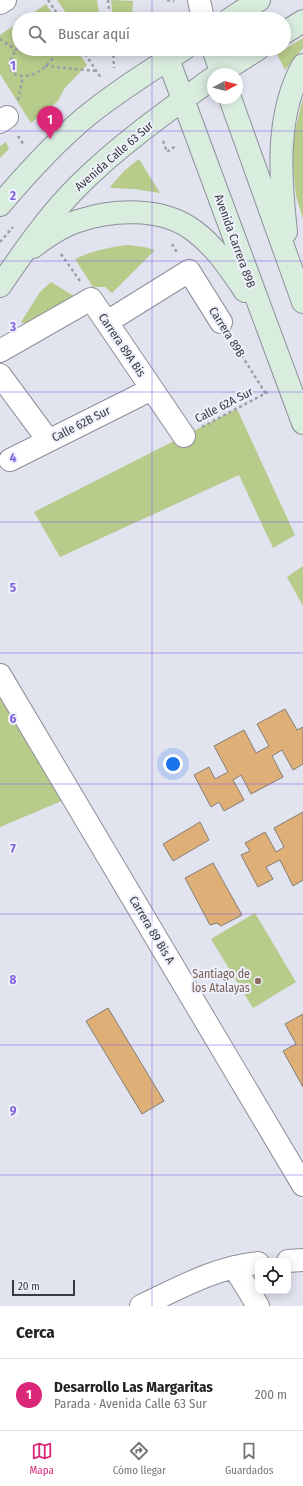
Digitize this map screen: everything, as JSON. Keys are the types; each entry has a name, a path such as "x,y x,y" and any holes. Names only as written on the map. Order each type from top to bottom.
{"main road":[{"path":"241,12 259,0"},
{"path":"291,29 303,21"},
{"path":"0,205 36,163 87,116 115,95 173,56"},
{"name":"Avenida Carrera 89B","path":"176,56 183,100 303,424"},
{"path":"215,56 217,68"},
{"name":"Avenida Calle 63 Sur","path":"230,68 248,56"},
{"path":"290,267 284,217 281,169 282,141 286,109 303,65"},
{"name":"Avenida Calle 63 Sur","path":"0,286 20,256 48,219 77,186 125,143 207,83"},
{"path":"232,104 303,302"},
{"path":"20,256 52,234 77,221 101,215 129,213 156,215 179,222 194,231 207,243 234,274 262,315"}],"street":[{"path":"0,3 5,0"},
{"path":"199,0 202,12"},
{"name":"Carrera 89B","path":"107,322 189,271 221,322"},
{"path":"0,351 92,299"},
{"name":"Carrera 89A Bis","path":"92,299 184,436"},
{"path":"0,375 48,440"},
{"name":"Calle 62B Sur","path":"10,460 152,389"},
{"name":"Carrera 89 Bis A","path":"0,675 303,1185"},
{"path":"291,1261 303,1260"},
{"path":"141,1306 205,1276 234,1267 255,1264"},
{"path":"234,1267 258,1306"}],"path":[{"path":"48,0 56,11"},
{"path":"108,0 109,12"},
{"path":"167,0 174,1"},
{"path":"0,39 12,46"},
{"path":"13,56 9,64 12,72 23,77 34,73 45,66 54,56"},
{"path":"86,56 103,80"},
{"path":"114,56 115,70"},
{"path":"45,66 96,71"},
{"path":"61,253 92,299"},
{"name":"Carrera 89B","path":"221,322 266,394"},
{"name":"Calle 62A Sur","path":"184,436 272,390"}],"green space":[{"path":"57,0 97,0 99,12 65,12"},
{"path":"111,0 133,1 132,12 112,12"},
{"path":"46,4 51,12 34,12"},
{"path":"12,27 12,56 81,56 87,65 64,89 58,101 31,123 0,74 0,35"},
{"path":"303,38 303,48 285,70 278,56 291,56 291,45"},
{"path":"303,98 303,219 296,196 291,147"},
{"path":"6,142 9,149 0,158 0,146"},
{"path":"139,159 160,193 110,187 124,171"},
{"path":"128,245 155,250 112,293 105,287 93,287 75,259 101,250"},
{"path":"51,282 77,298 31,326 21,322 40,292"},
{"path":"237,409 295,535 273,548 239,475 60,557 34,512"},
{"path":"303,566 303,606 287,577"},
{"path":"0,693 64,800 0,827"},
{"path":"255,913 296,982 253,1008 211,939"}],"building":[{"path":"285,709 297,730 303,727 303,764 293,770 282,750 272,756 283,777 251,794 241,775 233,780 244,800 224,811 219,802 211,807 194,775 209,767 215,779 228,772 214,746 244,730 256,753 269,746 257,724"},
{"path":"303,812 303,880 293,886 280,860 266,867 273,879 258,887 241,855 250,851 245,843 265,832 276,852 284,847 274,828"},
{"path":"200,822 209,840 173,861 163,844"},
{"path":"213,863 242,915 221,926 217,923 210,925 185,878"},
{"path":"108,1008 164,1101 142,1114 86,1021"},
{"path":"303,1014 303,1087 283,1051 296,1044 285,1024"}],"place":[{"name":"Desarrollo Las Margaritas","path":"50,139"},
{"name":"Santiago de los Atalayas","path":"258,981"}]}
